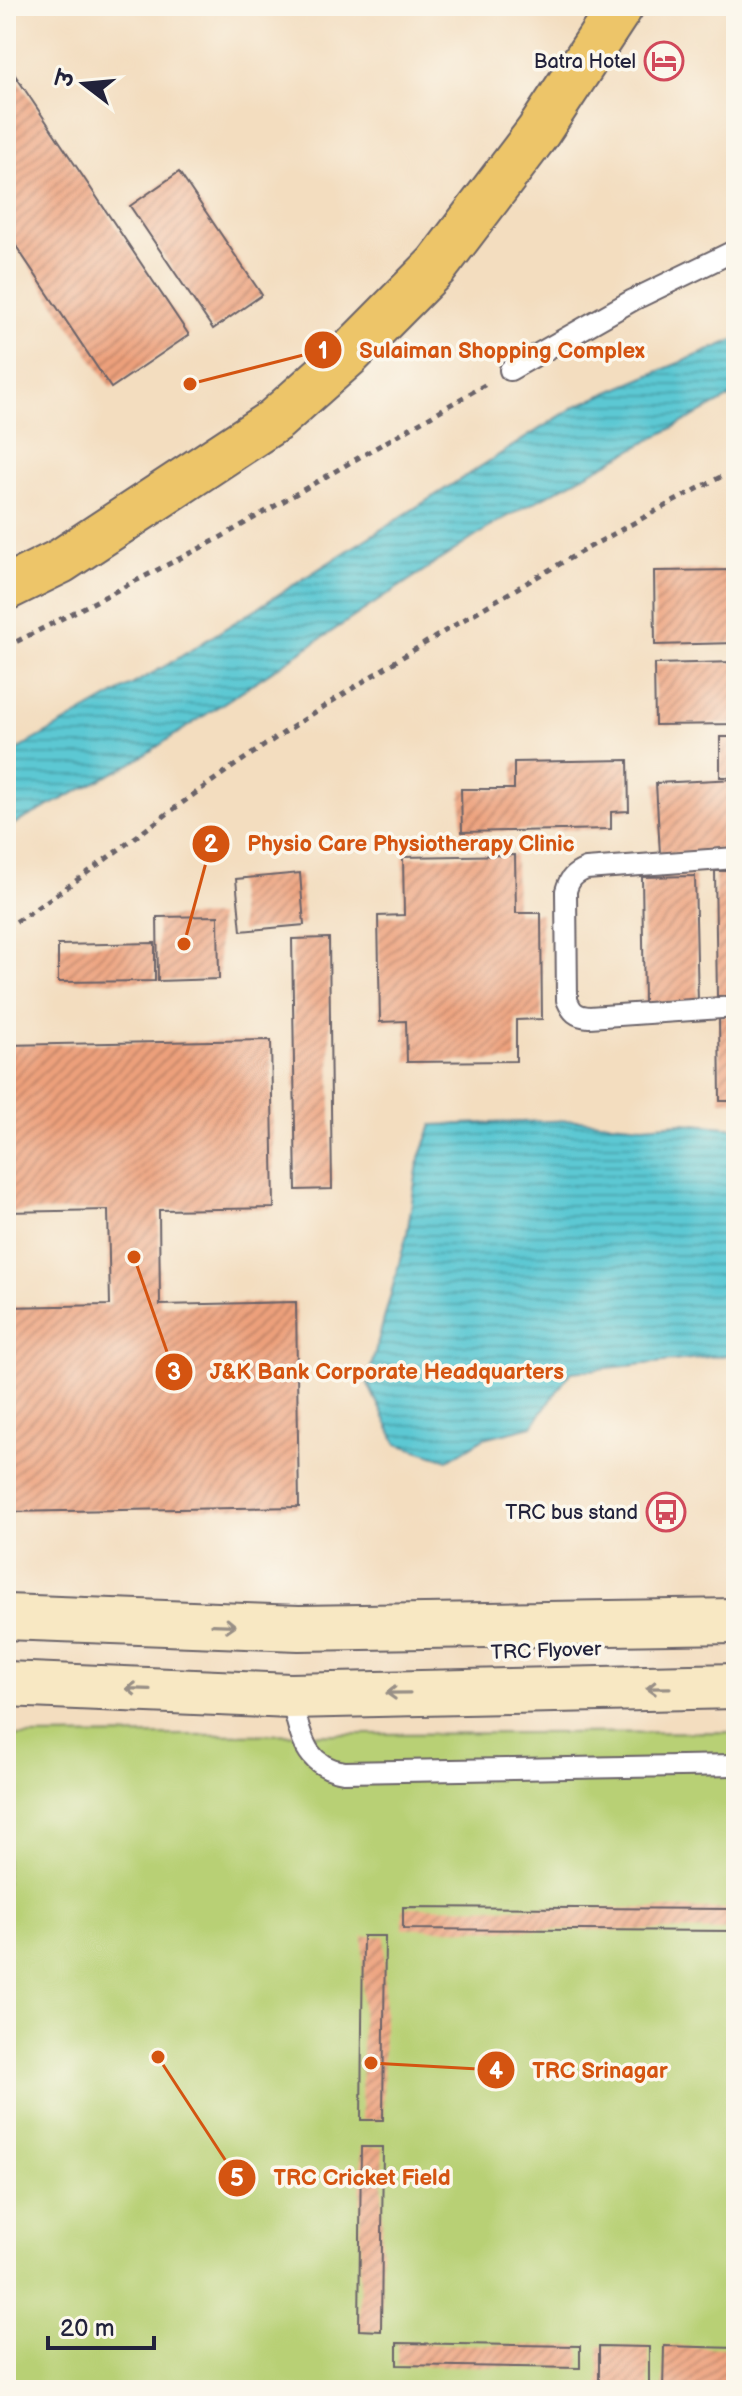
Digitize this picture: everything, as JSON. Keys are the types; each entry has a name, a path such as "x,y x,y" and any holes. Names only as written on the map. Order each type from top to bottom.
{"highway":[{"path":"6,588 61,561 275,420 348,355 437,265 538,132 621,6"}],"main road":[{"path":"6,1617 299,1628 736,1621"},
{"name":"TRC Flyover","path":"299,1628 355,1657 736,1643"},
{"path":"296,1695 355,1657"},
{"path":"6,1684 296,1695 736,1686"}],"lane":[{"path":"510,370 633,300 736,250"},
{"path":"736,858 586,869 575,874 566,891 567,1000 578,1016 736,1007"},
{"path":"296,1695 306,1748 313,1760 330,1770 736,1765"}],"path":[{"path":"6,647 216,540 510,370"},
{"path":"6,928 63,892 232,768 425,641 644,516 736,469"}],"green space":[{"path":"736,1732 736,2390 6,2390 6,1736"}],"water":[{"path":"736,339 736,394 499,521 131,764 6,828 6,756 172,662 576,406"},
{"path":"578,1120 643,1126 682,1123 736,1128 736,1354 571,1372 532,1426 484,1438 448,1460 397,1444 367,1382 407,1234 418,1163 432,1125"}],"building":[{"path":"11,69 189,335 111,388 6,231 6,73"},
{"path":"179,172 262,295 213,329 130,206"},
{"path":"736,570 736,643 655,645 654,571"},
{"path":"736,662 736,724 655,725 654,664"},
{"path":"720,737 736,737 736,777 720,777"},
{"path":"628,760 629,811 611,812 611,829 462,832 461,789 514,789 514,762"},
{"path":"736,779 736,850 660,854 656,783"},
{"path":"515,855 516,913 541,913 542,1019 516,1020 516,1061 407,1062 406,1021 380,1022 378,916 404,915 403,857"},
{"path":"715,871 736,871 736,996 717,996"},
{"path":"300,873 304,925 241,931 236,879"},
{"path":"695,876 698,1002 644,1003 642,877"},
{"path":"218,916 219,979 158,981 157,917"},
{"path":"329,938 332,1189 296,1190 292,939"},
{"path":"155,943 155,981 58,982 58,945"},
{"path":"736,1015 736,1101 720,1101 719,1016"},
{"path":"271,1040 274,1208 159,1210 160,1305 296,1302 299,1507 6,1512 6,1307 110,1305 108,1210 6,1212 6,1045"},
{"path":"403,1907 736,1909 736,1931 403,1929"},
{"path":"363,1936 385,1936 383,2120 361,2120"},
{"path":"361,2147 383,2147 381,2331 359,2330"},
{"path":"397,2343 580,2346 580,2368 397,2365"},
{"path":"599,2346 649,2347 649,2390 599,2390"},
{"path":"664,2346 736,2348 736,2390 663,2390"}],"place":[{"name":"Batra Hotel","path":"664,61"},
{"name":"Sulaiman Shopping Complex","path":"190,384"},
{"name":"Physio Care Physiotherapy Clinic","path":"184,944"},
{"name":"J&K Bank Corporate Headquarters","path":"134,1257"},
{"name":"TRC bus stand","path":"666,1512"},
{"name":"TRC Cricket Field","path":"158,2057"},
{"name":"TRC Srinagar","path":"371,2063"}]}
